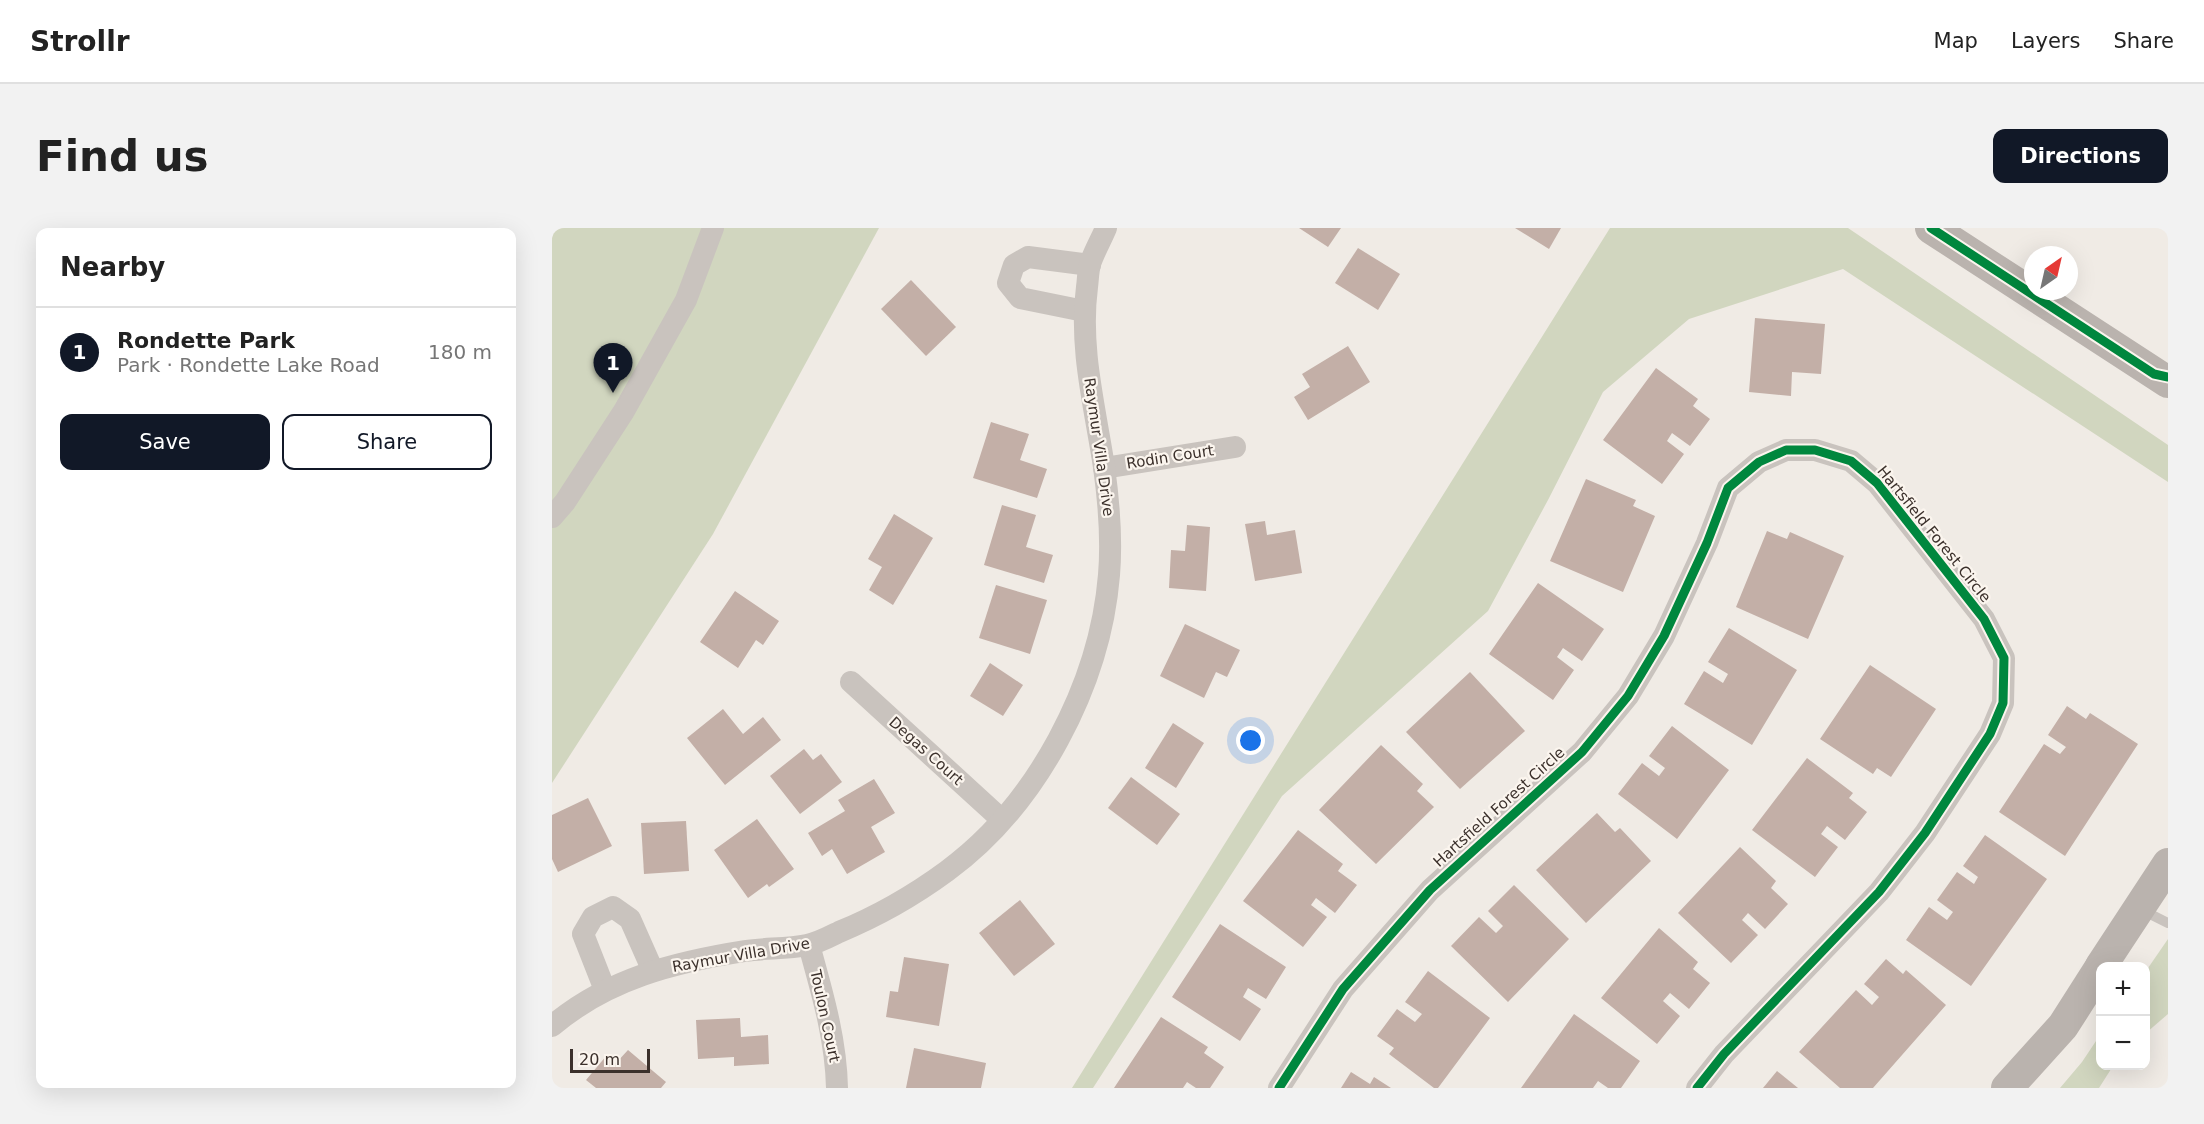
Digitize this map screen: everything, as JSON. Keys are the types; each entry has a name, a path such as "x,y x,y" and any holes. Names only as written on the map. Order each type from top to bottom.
{"street":[{"path":"552,517 565,502 624,411 658,351 686,300 713,228"},
{"name":"Raymur Villa Drive","path":"552,1026 605,990 653,971 745,951 809,945 864,922 917,893 964,859 1029,787 1063,734 1083,687 1099,634 1109,575 1110,519 1087,364 1084,311 1090,265 1106,228"},
{"path":"1947,235 2161,374"},
{"path":"1084,311 1020,298 1008,283 1014,265 1028,257 1090,265"},
{"name":"Rodin Court","path":"1104,468 1236,447"},
{"name":"Hartsfield Forest Circle","path":"1279,1088 1343,989 1430,890 1582,752 1628,696 1664,636 1707,543 1728,488 1759,462 1786,450 1815,450 1851,461 1877,483 1984,619 2004,658 2003,703 1989,734 1918,842 1879,892 1724,1054 1697,1088"},
{"name":"Degas Court","path":"851,682 1001,819"},
{"path":"2104,962 2168,864"},
{"path":"605,990 583,934 593,917 613,907 630,919 653,971"},
{"name":"Toulon Court","path":"809,945 828,1013 837,1070 837,1088"},
{"path":"2007,1088 2063,1026 2096,975"}],"lane":[{"path":"2139,908 2168,923"}],"green space":[{"path":"552,228 879,228 713,534 552,783"},
{"path":"1610,228 1848,228 2168,445 2168,482 1843,269 1689,319 1603,392 1488,611 1282,796 1093,1088 1072,1088"},
{"path":"2168,939 2168,1014 2150,1030 2150,1016 2150,965"},
{"path":"2096,1041 2096,1070 2110,1070 2099,1088 2060,1088"}],"building":[{"path":"1299,228 1341,228 1328,247"},
{"path":"1515,228 1561,228 1549,249"},
{"path":"1358,248 1400,274 1378,310 1335,283"},
{"path":"911,280 956,327 926,356 881,309"},
{"path":"1755,318 1825,324 1821,374 1792,372 1791,396 1749,392"},
{"path":"1348,346 1370,382 1308,420 1294,397 1310,387 1302,374"},
{"path":"1656,368 1698,399 1693,406 1710,419 1690,446 1672,433 1667,441 1684,454 1662,484 1603,440"},
{"path":"991,422 1029,434 1020,460 1047,469 1037,498 973,478"},
{"path":"1586,479 1636,500 1633,506 1655,516 1623,592 1550,561"},
{"path":"1002,505 1036,515 1026,547 1053,555 1044,583 984,565"},
{"path":"894,514 933,538 893,605 869,590 882,567 868,559"},
{"path":"1265,521 1267,535 1295,530 1302,573 1255,581 1245,524"},
{"path":"1187,525 1210,527 1206,591 1169,588 1171,550 1185,551"},
{"path":"1767,531 1787,539 1790,532 1844,556 1808,639 1736,607"},
{"path":"1538,583 1604,629 1582,661 1563,648 1557,657 1574,670 1553,700 1489,654"},
{"path":"996,585 1047,600 1030,654 979,638"},
{"path":"735,591 779,621 763,645 756,640 738,668 700,642"},
{"path":"1185,624 1240,650 1227,677 1216,672 1204,698 1160,676"},
{"path":"1729,628 1797,670 1752,745 1684,704 1704,671 1723,683 1728,674 1708,662"},
{"path":"990,663 1023,685 1003,716 970,696"},
{"path":"1870,665 1936,709 1891,777 1877,768 1873,774 1820,739"},
{"path":"1470,672 1525,731 1460,789 1406,732"},
{"path":"2067,706 2086,719 2090,713 2138,744 2065,856 1999,812 2044,744 2060,754 2066,747 2048,735"},
{"path":"723,709 743,734 763,717 781,740 725,785 687,738"},
{"path":"1173,723 1204,743 1176,788 1145,768"},
{"path":"1672,726 1729,770 1677,839 1618,794 1642,763 1659,776 1665,768 1649,756"},
{"path":"1381,745 1423,784 1417,791 1434,807 1376,864 1319,810"},
{"path":"804,749 813,760 821,754 842,782 800,814 770,776"},
{"path":"1807,758 1853,793 1849,798 1867,812 1845,840 1827,826 1821,834 1838,847 1815,877 1752,830"},
{"path":"1131,777 1180,814 1157,845 1108,808"},
{"path":"874,779 895,813 871,827 885,852 847,874 832,849 822,856 808,833 845,811 838,800"},
{"path":"588,798 612,846 558,872 552,859 552,815"},
{"path":"1597,813 1615,832 1620,828 1651,861 1586,923 1536,870"},
{"path":"757,819 794,869 769,887 767,884 748,898 714,850"},
{"path":"686,821 689,871 644,874 641,823"},
{"path":"1298,830 1343,864 1338,871 1357,885 1335,913 1316,898 1311,905 1327,917 1303,947 1243,901"},
{"path":"1985,835 2047,879 1971,986 1906,940 1929,907 1947,920 1953,912 1937,900 1957,872 1974,884 1978,877 1963,866"},
{"path":"1740,847 1776,881 1771,888 1788,904 1765,929 1748,913 1742,920 1758,935 1731,963 1678,913"},
{"path":"1514,885 1569,939 1508,1002 1451,946 1479,917 1496,933 1503,926 1488,911"},
{"path":"1020,900 1055,944 1014,976 979,933"},
{"path":"1220,924 1286,967 1266,999 1248,988 1243,997 1261,1009 1240,1041 1172,997"},
{"path":"1659,928 1698,962 1693,969 1710,983 1689,1009 1670,993 1663,1001 1680,1016 1657,1044 1601,998"},
{"path":"904,957 949,964 939,1026 886,1017 890,991 898,992"},
{"path":"1886,959 1903,974 1906,970 1946,1005 1873,1088 1840,1088 1799,1052 1856,990 1872,1005 1879,997 1864,984"},
{"path":"1428,971 1490,1018 1438,1088 1434,1088 1389,1054 1394,1048 1377,1036 1397,1009 1415,1022 1422,1014 1405,1002"},
{"path":"1574,1014 1640,1061 1621,1088 1608,1088 1598,1081 1593,1088 1521,1088"},
{"path":"1161,1017 1208,1047 1204,1053 1224,1067 1210,1088 1196,1088 1187,1082 1183,1088 1114,1088"},
{"path":"740,1018 741,1037 768,1035 769,1064 734,1066 734,1057 698,1059 696,1020"},
{"path":"914,1048 986,1063 981,1088 906,1088"},
{"path":"628,1050 666,1082 661,1088 596,1088 586,1080 607,1055 616,1063"},
{"path":"1777,1071 1798,1088 1763,1088"},
{"path":"1351,1072 1370,1084 1374,1077 1391,1088 1341,1088"}],"cycle path":[{"path":"1931,228 2154,374 2168,377"},
{"path":"1279,1088 1343,989 1430,890 1582,752 1628,696 1664,636 1707,543 1728,488 1759,462 1786,450 1815,450 1851,461 1877,483 1984,619 2004,658 2003,703 1990,734 1925,833 1879,892 1724,1054 1697,1088"}],"place":[{"name":"Rondette Park","path":"613,393"}]}
